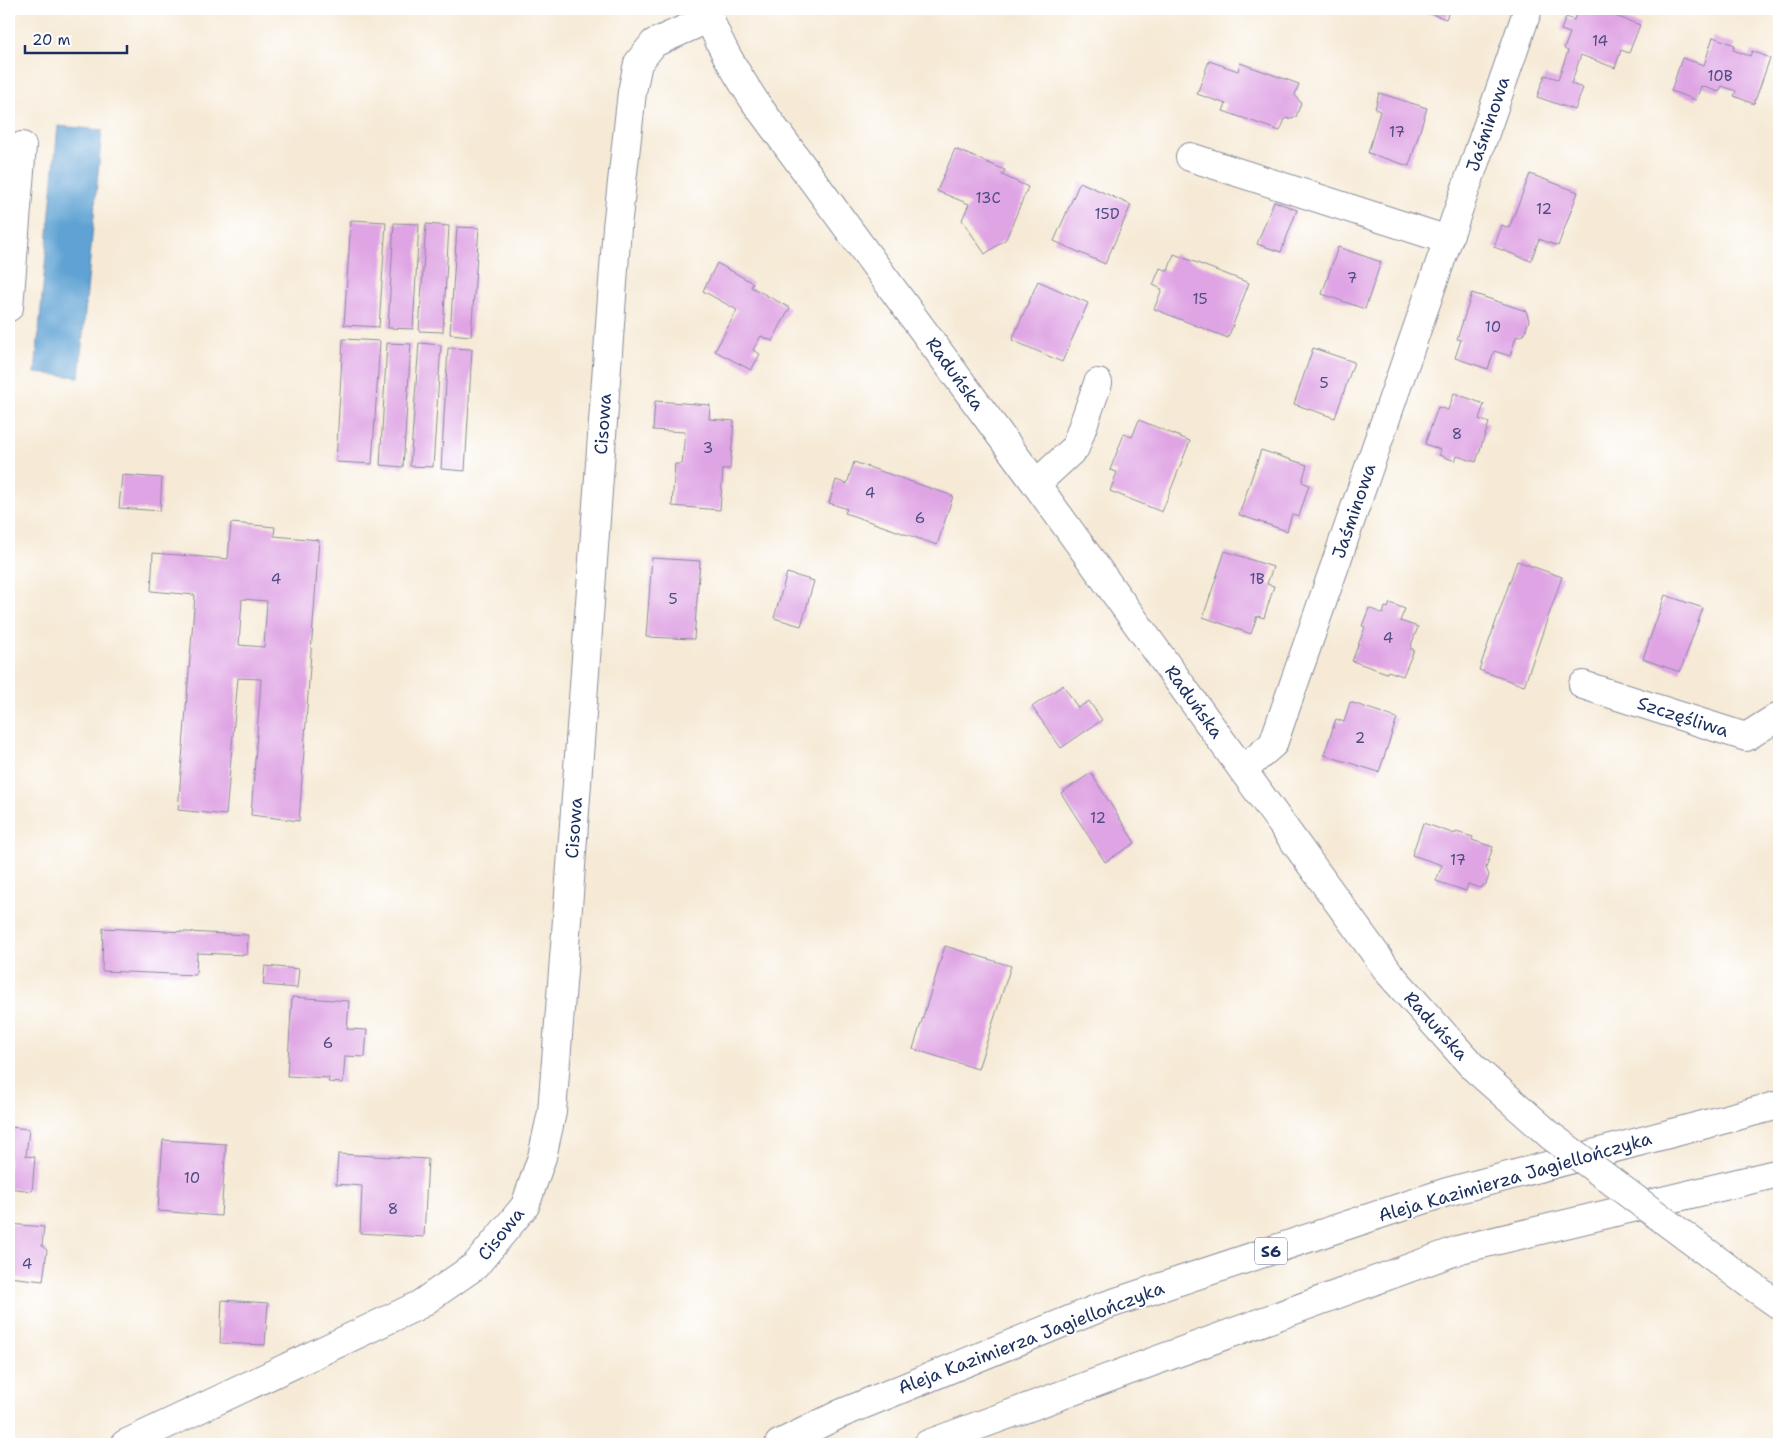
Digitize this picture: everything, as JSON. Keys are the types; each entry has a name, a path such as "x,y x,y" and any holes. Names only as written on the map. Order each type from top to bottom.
{"main road":[{"name":"Jaśminowa","path":"1243,770 1273,744 1528,9"},
{"name":"Raduńska","path":"709,14 728,58 755,102 1036,484 1390,974 1472,1067 1551,1136 1779,1305"},
{"name":"Cisowa","path":"125,1444 419,1305 475,1266 525,1206 542,1157 552,1112 617,227 632,92 638,63 654,43 709,14"},
{"path":"9,307 22,146"},
{"path":"1190,157 1448,240"},
{"path":"1036,484 1075,448 1098,383"},
{"name":"Szczęśliwa","path":"1583,685 1746,738 1779,716"},
{"name":"Aleja Kazimierza Jagiellończyka","path":"779,1444 840,1414 1104,1306 1447,1192 1779,1104"},
{"path":"928,1444 1461,1249 1779,1173"}],"water":[{"path":"58,126 102,130 79,377 35,373"}],"building":[{"path":"1417,9 1450,9 1446,19"},
{"path":"1578,9 1614,9 1615,16 1640,25 1629,53 1621,50 1615,68 1581,55 1571,84 1583,88 1575,110 1537,97 1545,75 1558,79 1568,51 1564,49 1570,33 1561,30 1566,17 1574,20"},
{"path":"1713,37 1735,45 1733,50 1750,56 1752,51 1770,58 1754,104 1734,96 1736,91 1722,86 1719,92 1701,86 1696,100 1671,91 1682,58 1704,65"},
{"path":"1209,61 1238,71 1240,63 1299,84 1295,95 1301,103 1296,117 1285,119 1280,131 1223,111 1226,104 1197,94"},
{"path":"1379,93 1427,108 1409,166 1368,153 1380,111 1375,109"},
{"path":"955,149 1005,170 1002,175 1028,187 1006,239 985,254 962,220 969,204 937,191"},
{"path":"1530,174 1578,192 1558,246 1539,239 1531,261 1494,247 1502,225 1509,228"},
{"path":"1080,182 1131,205 1105,264 1054,241"},
{"path":"1274,201 1297,210 1281,252 1257,244"},
{"path":"351,220 386,222 379,327 344,325"},
{"path":"394,223 419,224 413,329 388,328"},
{"path":"426,224 449,226 443,332 419,331"},
{"path":"457,227 479,228 471,336 450,334"},
{"path":"1338,247 1381,262 1365,309 1322,294"},
{"path":"1174,254 1249,283 1228,338 1154,309 1162,289 1153,285 1160,268 1168,271"},
{"path":"717,263 753,283 751,287 790,308 772,341 761,336 753,350 760,354 751,370 715,351 737,310 703,291"},
{"path":"1038,281 1088,303 1062,362 1012,340"},
{"path":"1472,293 1526,311 1529,320 1524,335 1516,337 1510,356 1494,351 1488,369 1455,358 1461,340 1457,339"},
{"path":"343,339 380,341 372,464 336,462"},
{"path":"387,343 411,344 403,467 380,465"},
{"path":"419,343 441,345 433,467 410,466"},
{"path":"448,348 472,349 465,471 441,469"},
{"path":"1313,348 1354,362 1335,418 1294,404"},
{"path":"1454,393 1484,404 1479,419 1489,423 1476,462 1457,456 1455,461 1439,455 1441,450 1425,444 1438,407 1448,410"},
{"path":"655,401 710,405 709,419 734,421 730,469 723,469 720,510 672,506 675,464 682,464 685,432 653,430"},
{"path":"1139,420 1190,441 1162,512 1110,491 1117,472 1110,470 1124,434 1132,437"},
{"path":"1261,450 1307,465 1302,482 1309,485 1299,516 1292,514 1287,531 1239,515"},
{"path":"854,462 953,496 937,545 845,513 847,509 829,503 836,480 847,484"},
{"path":"122,475 162,478 160,511 119,508"},
{"path":"231,523 275,527 274,536 319,540 299,821 251,815 261,679 238,678 226,815 178,810 195,595 151,591 153,553 228,559","holes":["242,599 267,601 264,647 239,645"]},
{"path":"1225,551 1273,567 1267,584 1274,586 1264,618 1257,616 1251,634 1203,617"},
{"path":"652,558 700,561 694,639 646,637"},
{"path":"1517,561 1562,577 1524,686 1479,670"},
{"path":"787,573 814,581 801,626 774,618"},
{"path":"1665,595 1703,608 1680,672 1643,659"},
{"path":"1390,603 1405,609 1400,621 1418,627 1410,648 1414,650 1403,676 1388,671 1387,673 1352,661 1365,627 1362,626 1369,608 1383,614 1385,607 1388,608"},
{"path":"1063,685 1078,708 1089,701 1102,720 1061,748 1032,707"},
{"path":"1350,702 1397,718 1379,772 1324,755 1336,719 1344,722"},
{"path":"1091,773 1135,843 1105,862 1061,793"},
{"path":"1423,823 1455,834 1456,832 1473,837 1472,840 1493,847 1486,868 1489,875 1486,884 1480,888 1468,884 1466,891 1436,881 1442,865 1412,855"},
{"path":"103,928 248,935 247,955 197,953 196,975 102,971"},
{"path":"945,946 1011,966 978,1069 913,1049"},
{"path":"265,966 299,969 297,988 263,985"},
{"path":"292,997 349,1001 347,1029 367,1030 365,1057 345,1056 343,1083 328,1082 329,1078 287,1076"},
{"path":"9,1127 29,1129 26,1156 35,1157 32,1191 9,1188"},
{"path":"163,1140 226,1144 221,1216 158,1211"},
{"path":"338,1154 428,1159 424,1237 360,1233 362,1186 336,1184"},
{"path":"9,1224 44,1227 42,1246 47,1250 43,1281 9,1277"},
{"path":"222,1300 268,1303 265,1345 220,1343"},
{"path":"9,1344 14,1344 11,1398 9,1398"}]}
